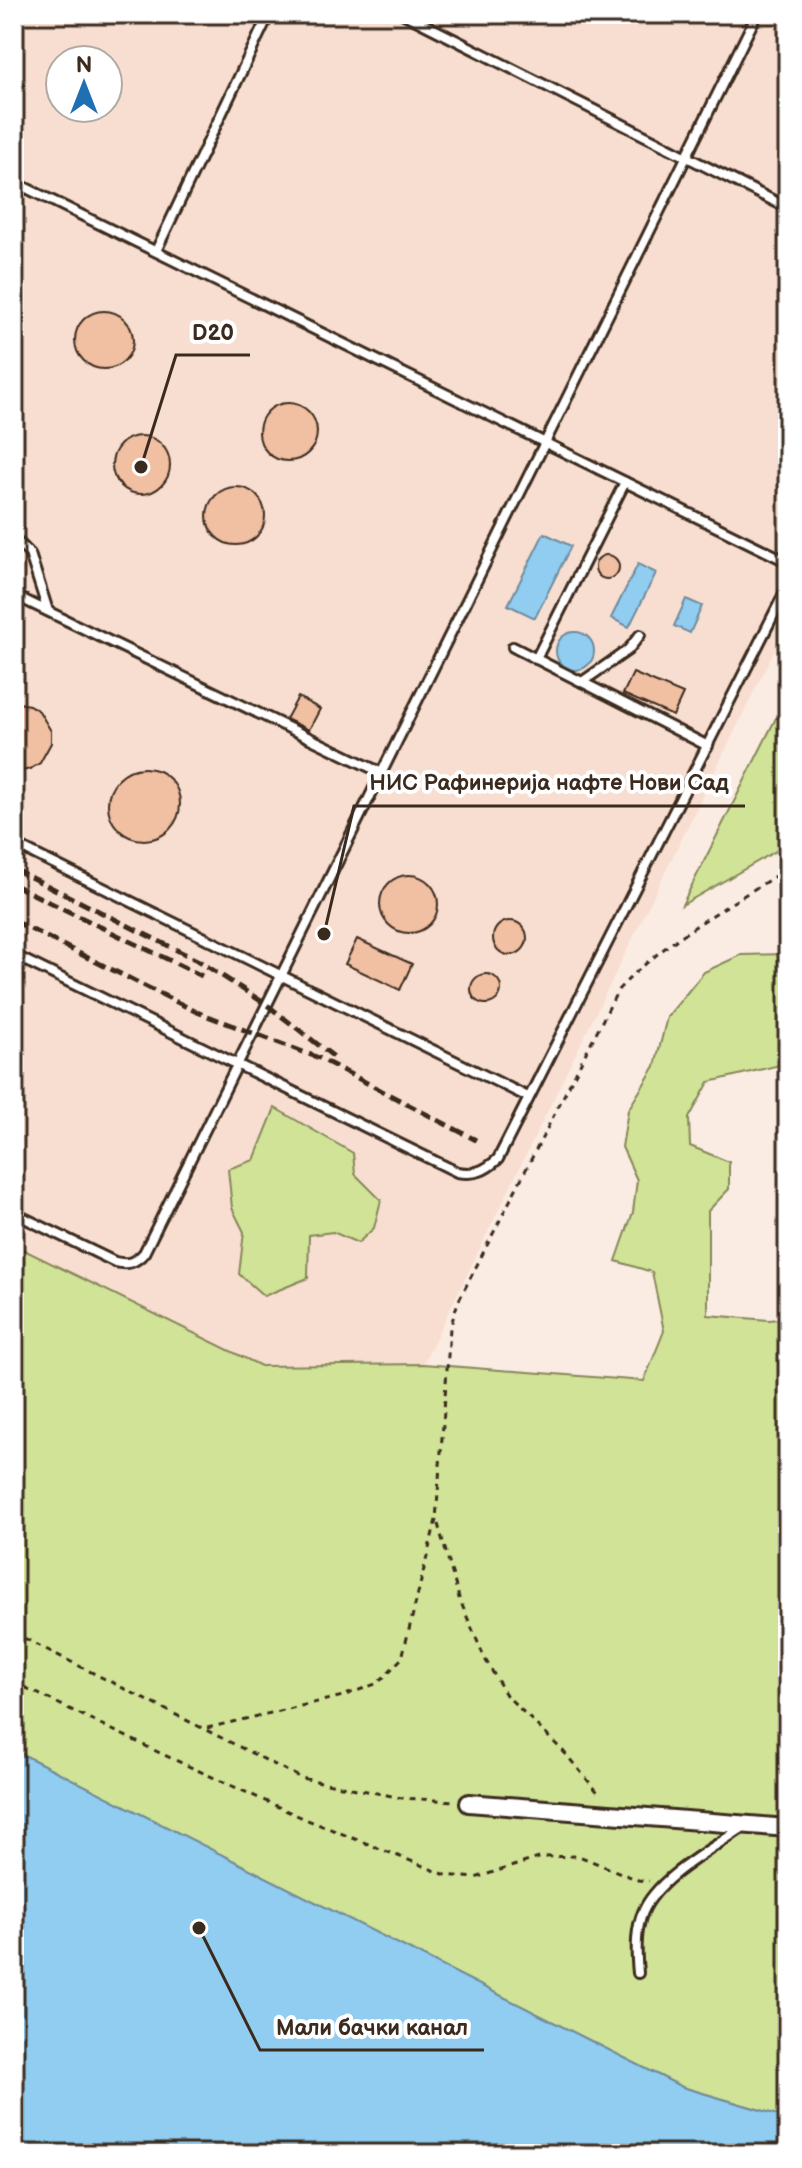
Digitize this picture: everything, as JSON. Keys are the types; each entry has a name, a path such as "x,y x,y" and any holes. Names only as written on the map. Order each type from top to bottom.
{"street":[{"path":"469,1803 788,1828"}],"lane":[{"path":"156,251 269,14"},
{"path":"404,14 788,208"},
{"path":"14,1213 115,1262 125,1264 138,1261 144,1253 757,14"},
{"path":"14,182 788,562"},
{"path":"536,659 625,482"},
{"path":"14,538 30,554 48,611"},
{"path":"14,955 457,1172 472,1174 487,1169 498,1159 788,586"},
{"path":"14,595 382,773"},
{"path":"582,682 628,650 640,635"},
{"path":"513,647 708,746"},
{"path":"14,844 528,1097"},
{"path":"638,1973 636,1951 643,1911 665,1882 746,1825"}],"path":[{"path":"207,1728 343,1696 378,1683 402,1658 436,1520 450,1328 458,1302 618,990 634,973 685,934 788,868"},
{"path":"436,1520 459,1598 506,1695 563,1751 615,1813"},
{"path":"14,1633 301,1778 402,1798 469,1803"},
{"path":"14,1682 305,1819 446,1875 475,1878 542,1857 579,1856 638,1880 665,1882"}],"shaded area":[{"path":"14,14 788,14 788,623 423,1364 261,1366 14,1245"}],"green space":[{"path":"788,716 788,844 682,905 776,718"},
{"path":"788,954 788,1063 709,1082 689,1118 690,1146 729,1162 729,1189 708,1211 708,1315 769,1320 788,1318 788,2118 682,2087 14,1750 14,1245 261,1366 423,1364 644,1381 664,1331 652,1272 616,1261 633,1212 637,1180 622,1147 628,1110 655,1066 667,1017 704,972 741,955"},
{"path":"275,1108 353,1153 355,1174 381,1200 374,1228 358,1243 333,1232 309,1235 308,1278 264,1296 239,1274 244,1232 232,1208 228,1169 254,1160"}],"water":[{"path":"544,533 571,546 535,618 508,605"},
{"path":"638,564 656,573 629,627 611,618"},
{"path":"686,599 702,606 690,633 674,626"},
{"path":"575,632 588,638 594,651 588,664 575,670 562,664 556,651 562,638"},
{"path":"14,1750 682,2087 788,2118 788,2154 14,2154"}],"building":[{"path":"104,311 115,313 124,320 131,329 131,351 124,360 115,367 104,369 93,367 84,360 77,351 75,340 77,329 84,320 93,313"},
{"path":"288,403 299,405 308,412 315,421 315,443 308,452 299,459 288,461 277,459 268,452 261,443 259,432 261,421 268,412 277,405"},
{"path":"141,436 152,438 161,445 168,454 168,476 161,485 152,492 141,494 130,492 121,485 114,476 112,465 114,454 121,445 130,438"},
{"path":"236,487 247,489 256,496 263,505 263,527 256,536 247,543 236,545 225,543 216,536 209,527 207,516 209,505 216,496 225,489"},
{"path":"607,555 618,562 619,567 612,578 607,579 596,572 595,567 602,556"},
{"path":"633,673 683,694 673,716 623,694"},
{"path":"298,697 320,709 309,730 286,719"},
{"path":"14,702 39,711 51,731 51,743 40,763 14,773"},
{"path":"151,768 170,778 178,790 178,818 170,830 158,838 137,840 118,830 110,818 108,797 118,778 130,770"},
{"path":"409,875 420,877 429,884 436,893 436,915 429,924 420,931 409,933 398,931 389,924 382,915 380,904 382,893 389,884 398,877"},
{"path":"510,921 522,926 527,938 522,950 510,955 498,950 493,938 498,926"},
{"path":"357,939 412,964 400,990 345,964"},
{"path":"486,974 497,978 501,989 497,1000 486,1004 475,1000 471,989 475,978"}],"railway":[{"path":"14,869 199,961 267,1005 334,1057"},
{"path":"14,885 202,976"},
{"path":"14,921 197,1012 319,1058 476,1140"}],"place":[{"name":"D20","path":"141,467"},
{"name":"НИС Рафинерија нафте Нови Сад","path":"324,934"},
{"name":"Мали бачки канал","path":"199,1928"}]}
